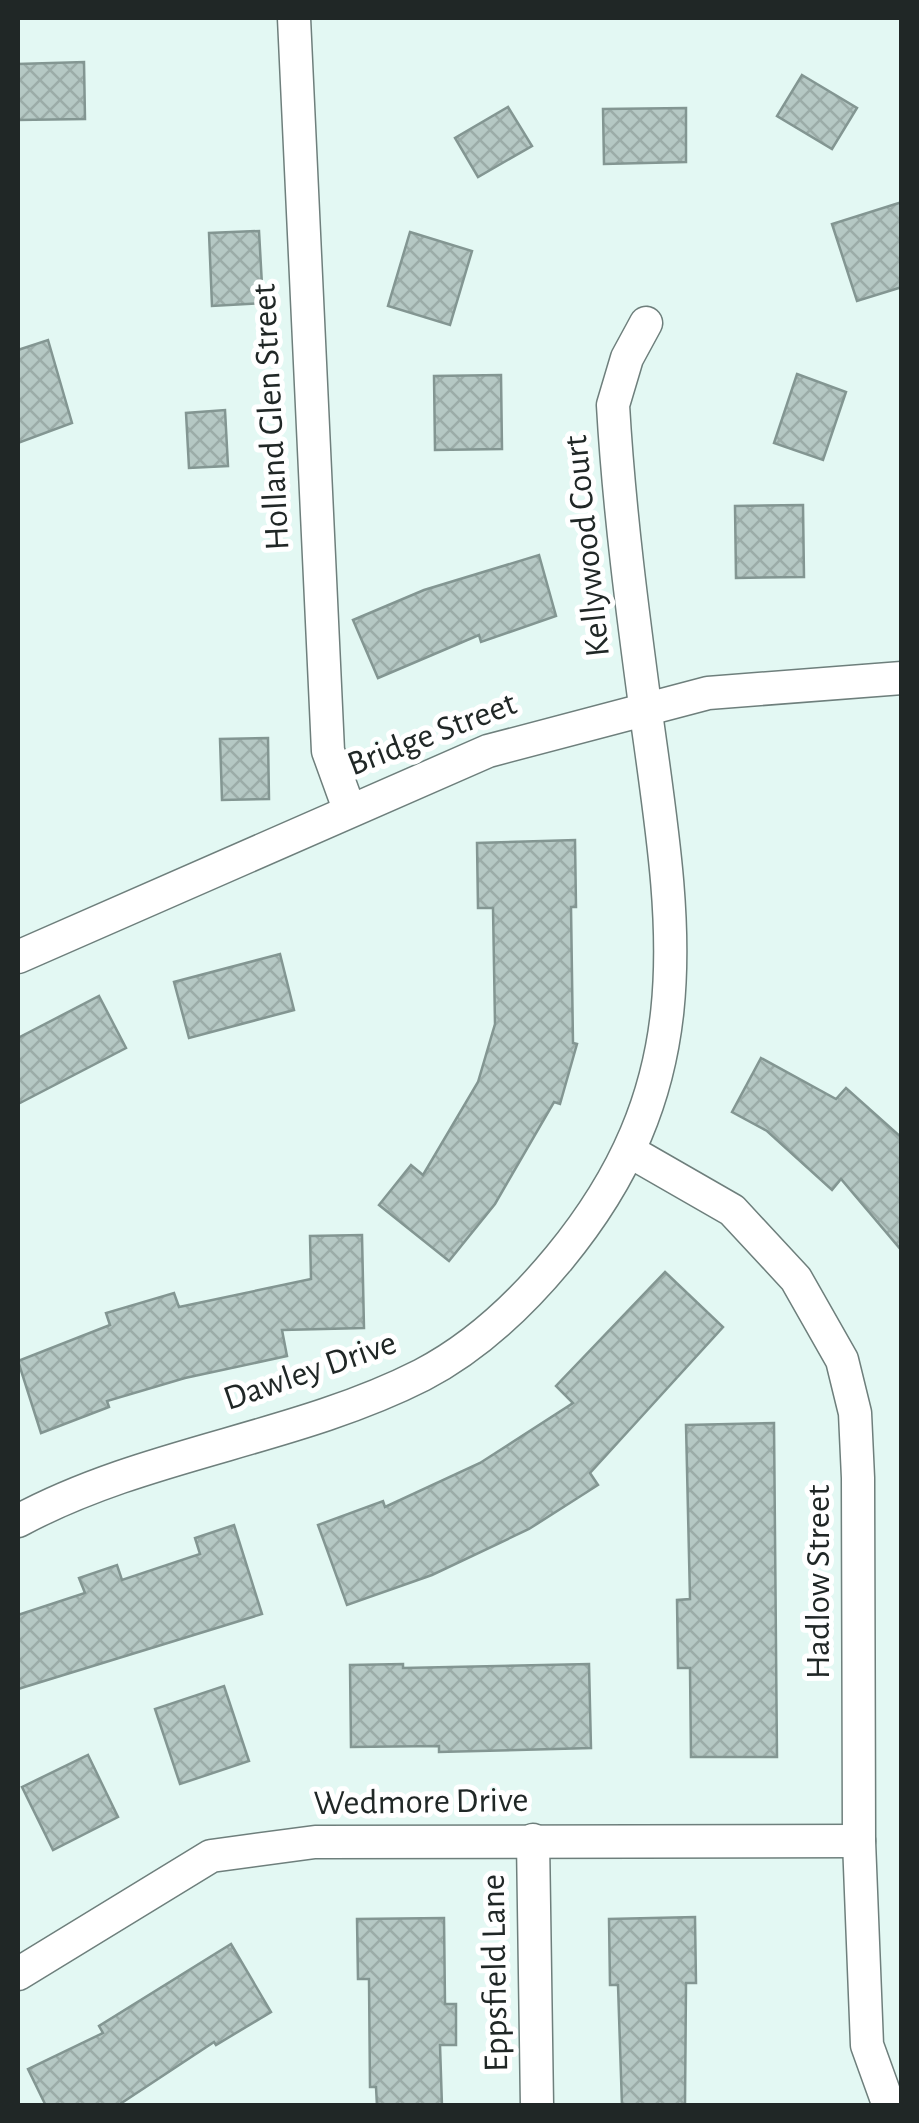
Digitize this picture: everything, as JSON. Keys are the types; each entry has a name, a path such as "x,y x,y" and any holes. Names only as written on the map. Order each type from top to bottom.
{"street":[{"name":"Holland Glen Street","path":"294,18 328,751 348,809"},
{"name":"Kellywood Court","path":"646,323 627,358 613,405 646,708"},
{"name":"Bridge Street","path":"18,957 348,809 488,751 646,708 765,686 902,678"},
{"name":"Dawley Drive","path":"18,1521 170,1458 372,1399 427,1372 477,1339 528,1295 573,1241 632,1152 663,1044 674,938 646,708"},
{"name":"Hadlow Street","path":"632,1152 732,1210 796,1278 842,1360 855,1413 857,1462 859,1841 868,2045 889,2106"},
{"name":"Eppsfield Lane","path":"533,1840 537,2106"},
{"name":"Wedmore Drive","path":"18,1974 211,1856 315,1842 859,1841"}],"building":[{"path":"84,62 85,119 18,120 18,64"},
{"path":"802,75 857,108 832,149 777,116"},
{"path":"508,107 532,146 478,177 455,138"},
{"path":"686,108 686,162 604,164 603,109"},
{"path":"902,202 902,287 857,301 832,224"},
{"path":"259,231 263,303 212,306 209,233"},
{"path":"410,232 472,251 450,325 388,306"},
{"path":"48,340 72,423 18,443 18,350"},
{"path":"797,374 846,392 823,460 774,443"},
{"path":"501,375 502,449 435,450 434,376"},
{"path":"225,410 228,466 189,468 186,413"},
{"path":"803,505 804,577 736,578 735,506"},
{"path":"539,555 556,616 481,642 479,635 378,678 353,620 424,590"},
{"path":"268,738 269,799 222,800 220,739"},
{"path":"575,840 576,907 571,907 573,1043 577,1044 560,1104 554,1102 495,1204 449,1261 379,1205 411,1165 423,1175 478,1082 495,1024 493,908 478,908 477,843"},
{"path":"280,954 294,1010 189,1038 174,982"},
{"path":"99,996 126,1048 18,1104 18,1038"},
{"path":"761,1058 836,1099 846,1088 902,1138 902,1251 841,1179 832,1190 767,1131 732,1112"},
{"path":"362,1235 364,1328 282,1330 287,1356 185,1378 107,1401 109,1407 41,1433 18,1361 110,1325 106,1313 174,1293 179,1307 311,1279 310,1236"},
{"path":"665,1272 723,1327 590,1473 598,1485 529,1529 432,1575 347,1605 318,1525 383,1501 385,1507 480,1463 573,1403 556,1386"},
{"path":"774,1423 777,1757 691,1757 690,1668 678,1668 677,1600 690,1599 686,1425"},
{"path":"234,1525 262,1614 18,1689 18,1615 85,1593 79,1578 117,1565 122,1580 200,1554 195,1538"},
{"path":"403,1664 403,1668 589,1664 591,1748 439,1752 439,1746 351,1747 350,1665"},
{"path":"224,1686 249,1761 180,1784 155,1709"},
{"path":"88,1755 118,1817 53,1850 22,1787"},
{"path":"695,1917 696,1983 686,1983 685,2106 622,2106 618,1985 610,1985 609,1919"},
{"path":"444,1918 445,2004 456,2004 456,2045 440,2045 442,2106 377,2106 376,2087 370,2087 369,1979 358,1979 357,1919"},
{"path":"231,1944 271,2012 216,2045 214,2042 117,2106 46,2106 28,2069 103,2033 99,2026"}]}
